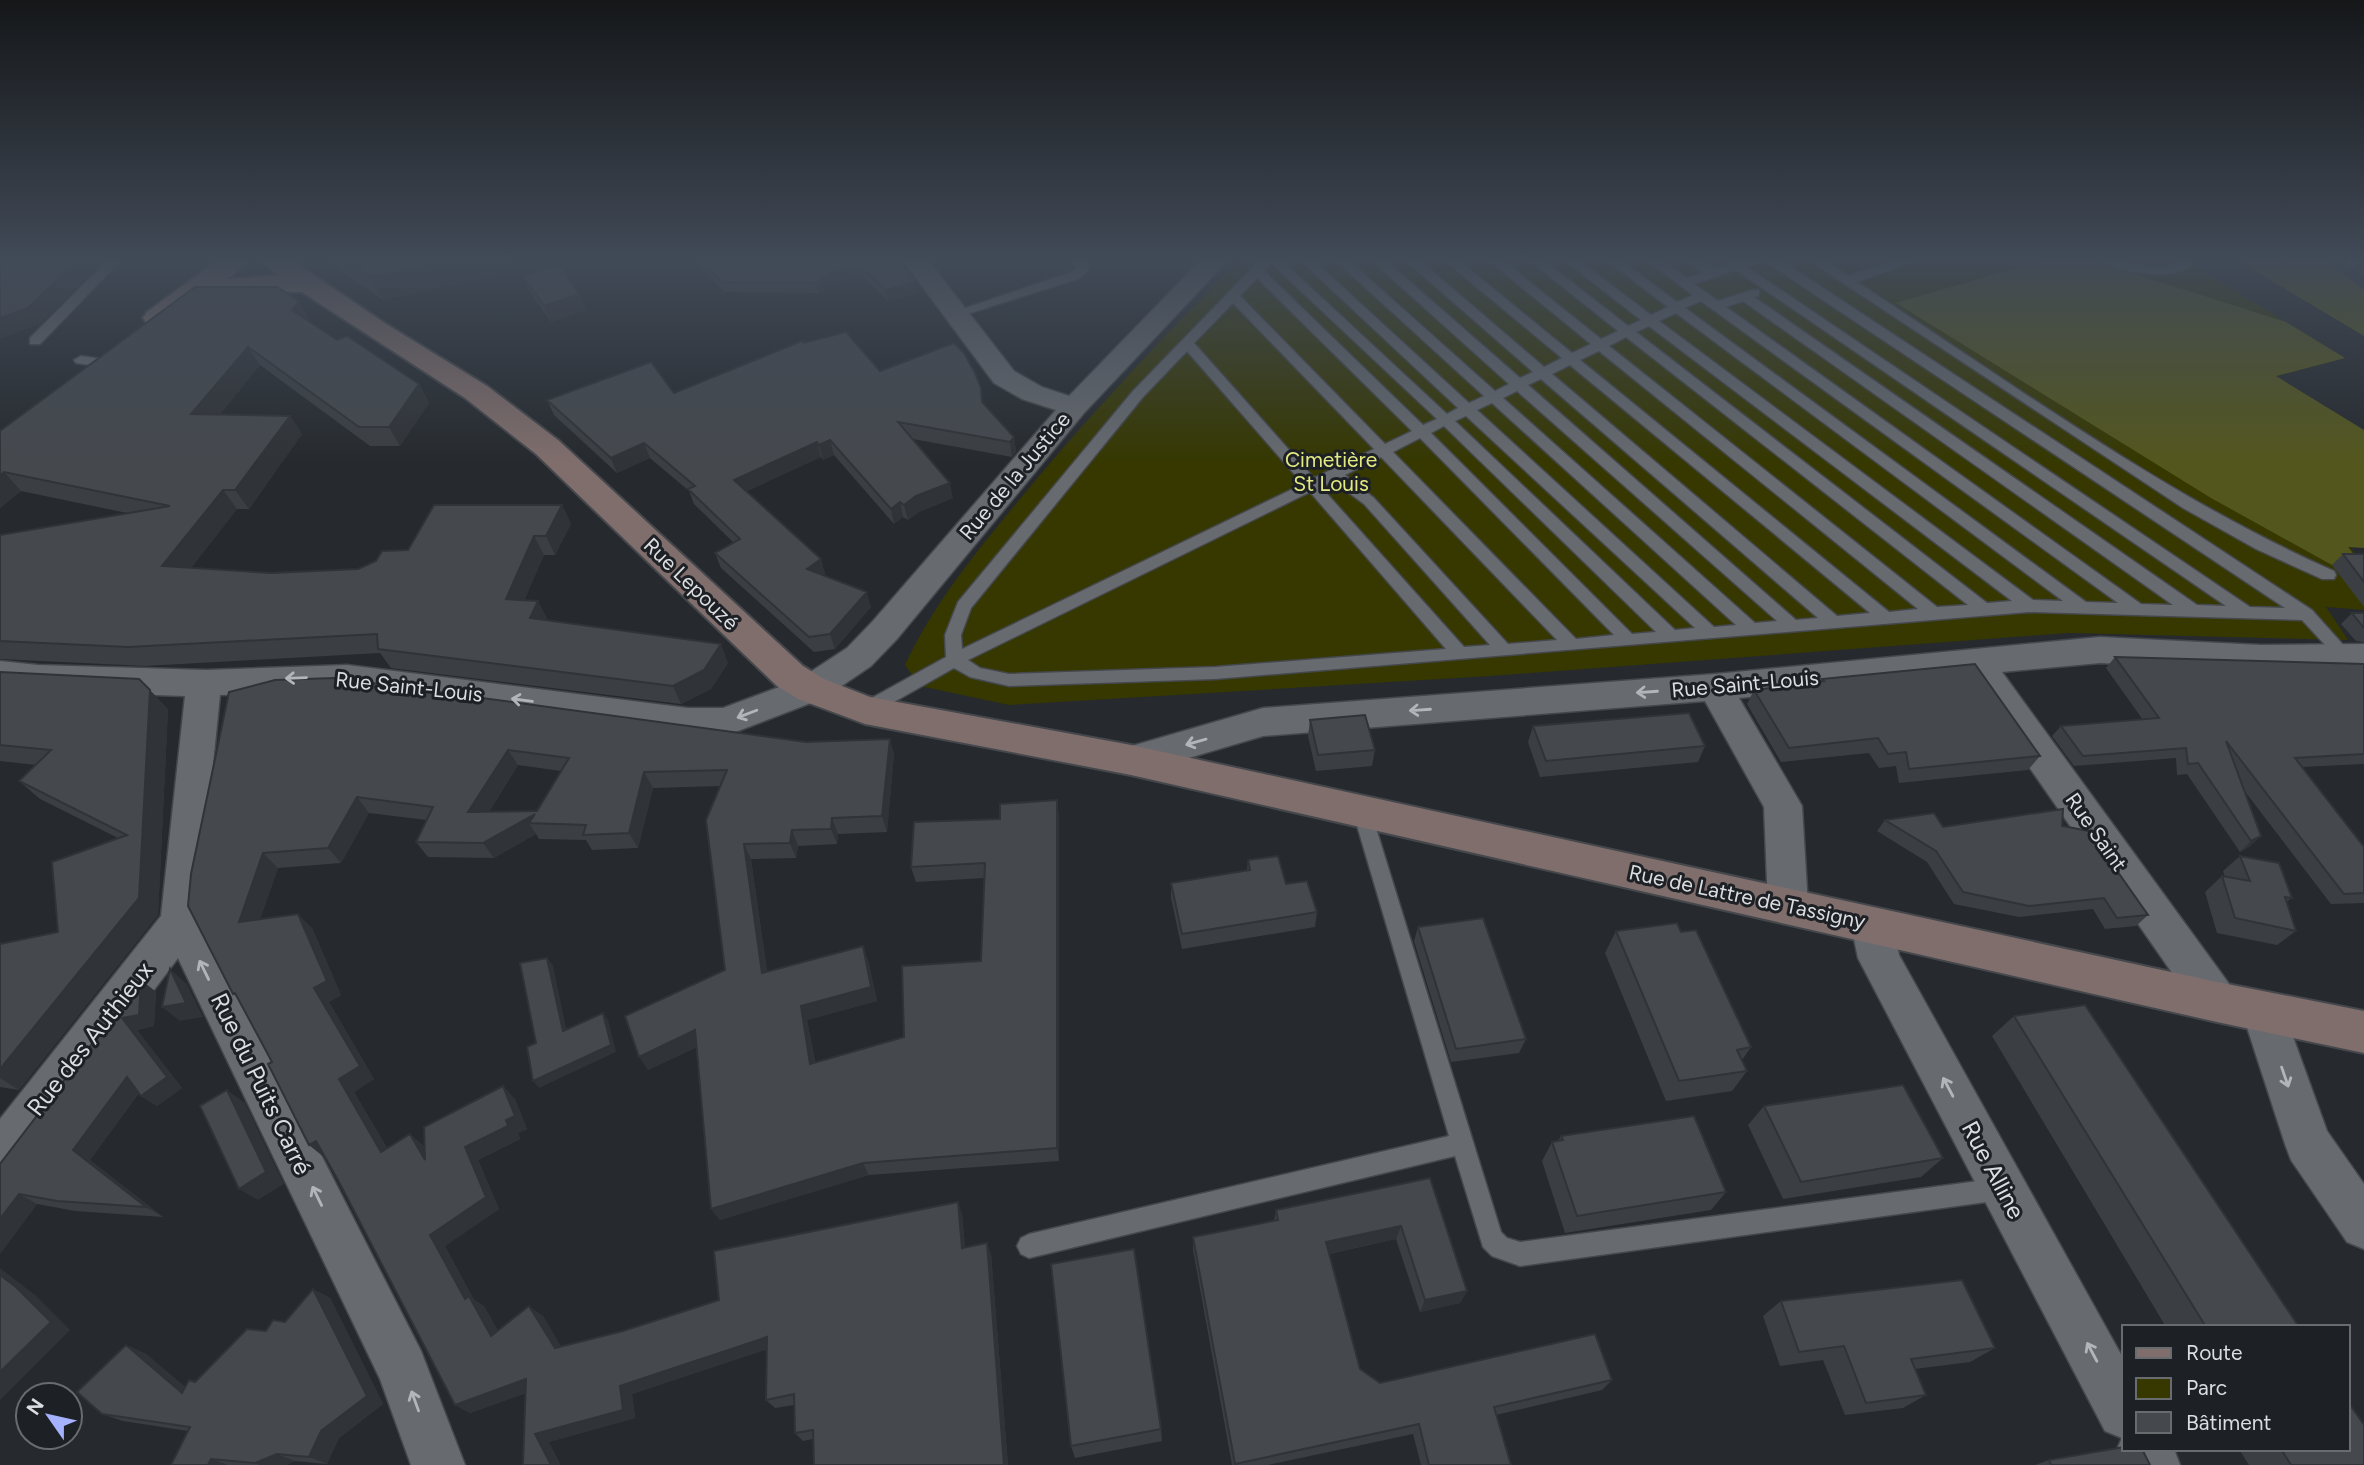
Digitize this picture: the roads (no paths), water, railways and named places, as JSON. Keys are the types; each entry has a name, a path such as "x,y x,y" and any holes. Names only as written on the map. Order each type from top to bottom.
{"main road":[{"path":"65,386 142,327"},
{"name":"Rue Lepouzé","path":"372,327 476,392 547,447 764,654 811,689 865,710 1131,760"},
{"name":"Rue de Lattre de Tassigny","path":"1131,760 2217,1002 2364,1032"}],"street":[{"path":"965,327 1004,377 1032,393 1074,407"},
{"name":"Rue de la Justice","path":"811,689 859,657 885,630 1074,407 1151,327"},
{"name":"Rue Saint-Louis","path":"1131,760 1263,722 1715,687 2100,650 2261,658 2355,657"},
{"name":"Rue Saint","path":"1975,661 2217,1002"},
{"name":"Rue Saint-Louis","path":"0,674 38,678 206,683 347,678 700,722 725,722 811,689"},
{"path":"180,922 195,756 201,701 206,683"},
{"path":"1715,687 1783,806 1788,906"},
{"name":"Rue des Authieux","path":"0,1156 180,922"},
{"name":"Rue du Puits Carré","path":"180,922 403,1369 438,1465"},
{"name":"Rue Alline","path":"1872,925 1879,958 2122,1408"},
{"path":"2264,1012 2308,1144 2364,1225"}],"lane":[{"path":"35,341 48,327"},
{"path":"954,660 953,635 964,606 1138,394 1204,327"},
{"path":"1264,327 1572,645"},
{"path":"1322,327 1628,640"},
{"path":"1346,327 1671,636"},
{"path":"1379,327 1710,633"},
{"path":"1416,327 1751,629"},
{"path":"1454,327 1793,626"},
{"path":"1490,327 1833,622"},
{"path":"1532,327 1885,617"},
{"path":"1578,327 1933,613"},
{"path":"1622,327 1984,608"},
{"path":"865,710 954,660 1636,327"},
{"path":"1660,327 2029,606"},
{"path":"1702,327 2083,608"},
{"path":"1746,327 2139,610"},
{"path":"1789,327 2194,611"},
{"path":"1828,327 2247,613"},
{"path":"1874,327 2306,614 2355,657"},
{"path":"1918,327 2188,505 2261,545 2328,575"},
{"path":"1188,344 1460,654"},
{"path":"1335,475 1369,501 1504,650"},
{"path":"954,660 976,673 1009,680 1215,673 1572,645 1984,608 2029,606 2306,614"},
{"path":"1362,812 1491,1239 1500,1248 1520,1254 2003,1189"},
{"path":"1029,1246 1462,1143"}],"park label":[{"name":"Cimetière St Louis","path":"1331,472"}]}
